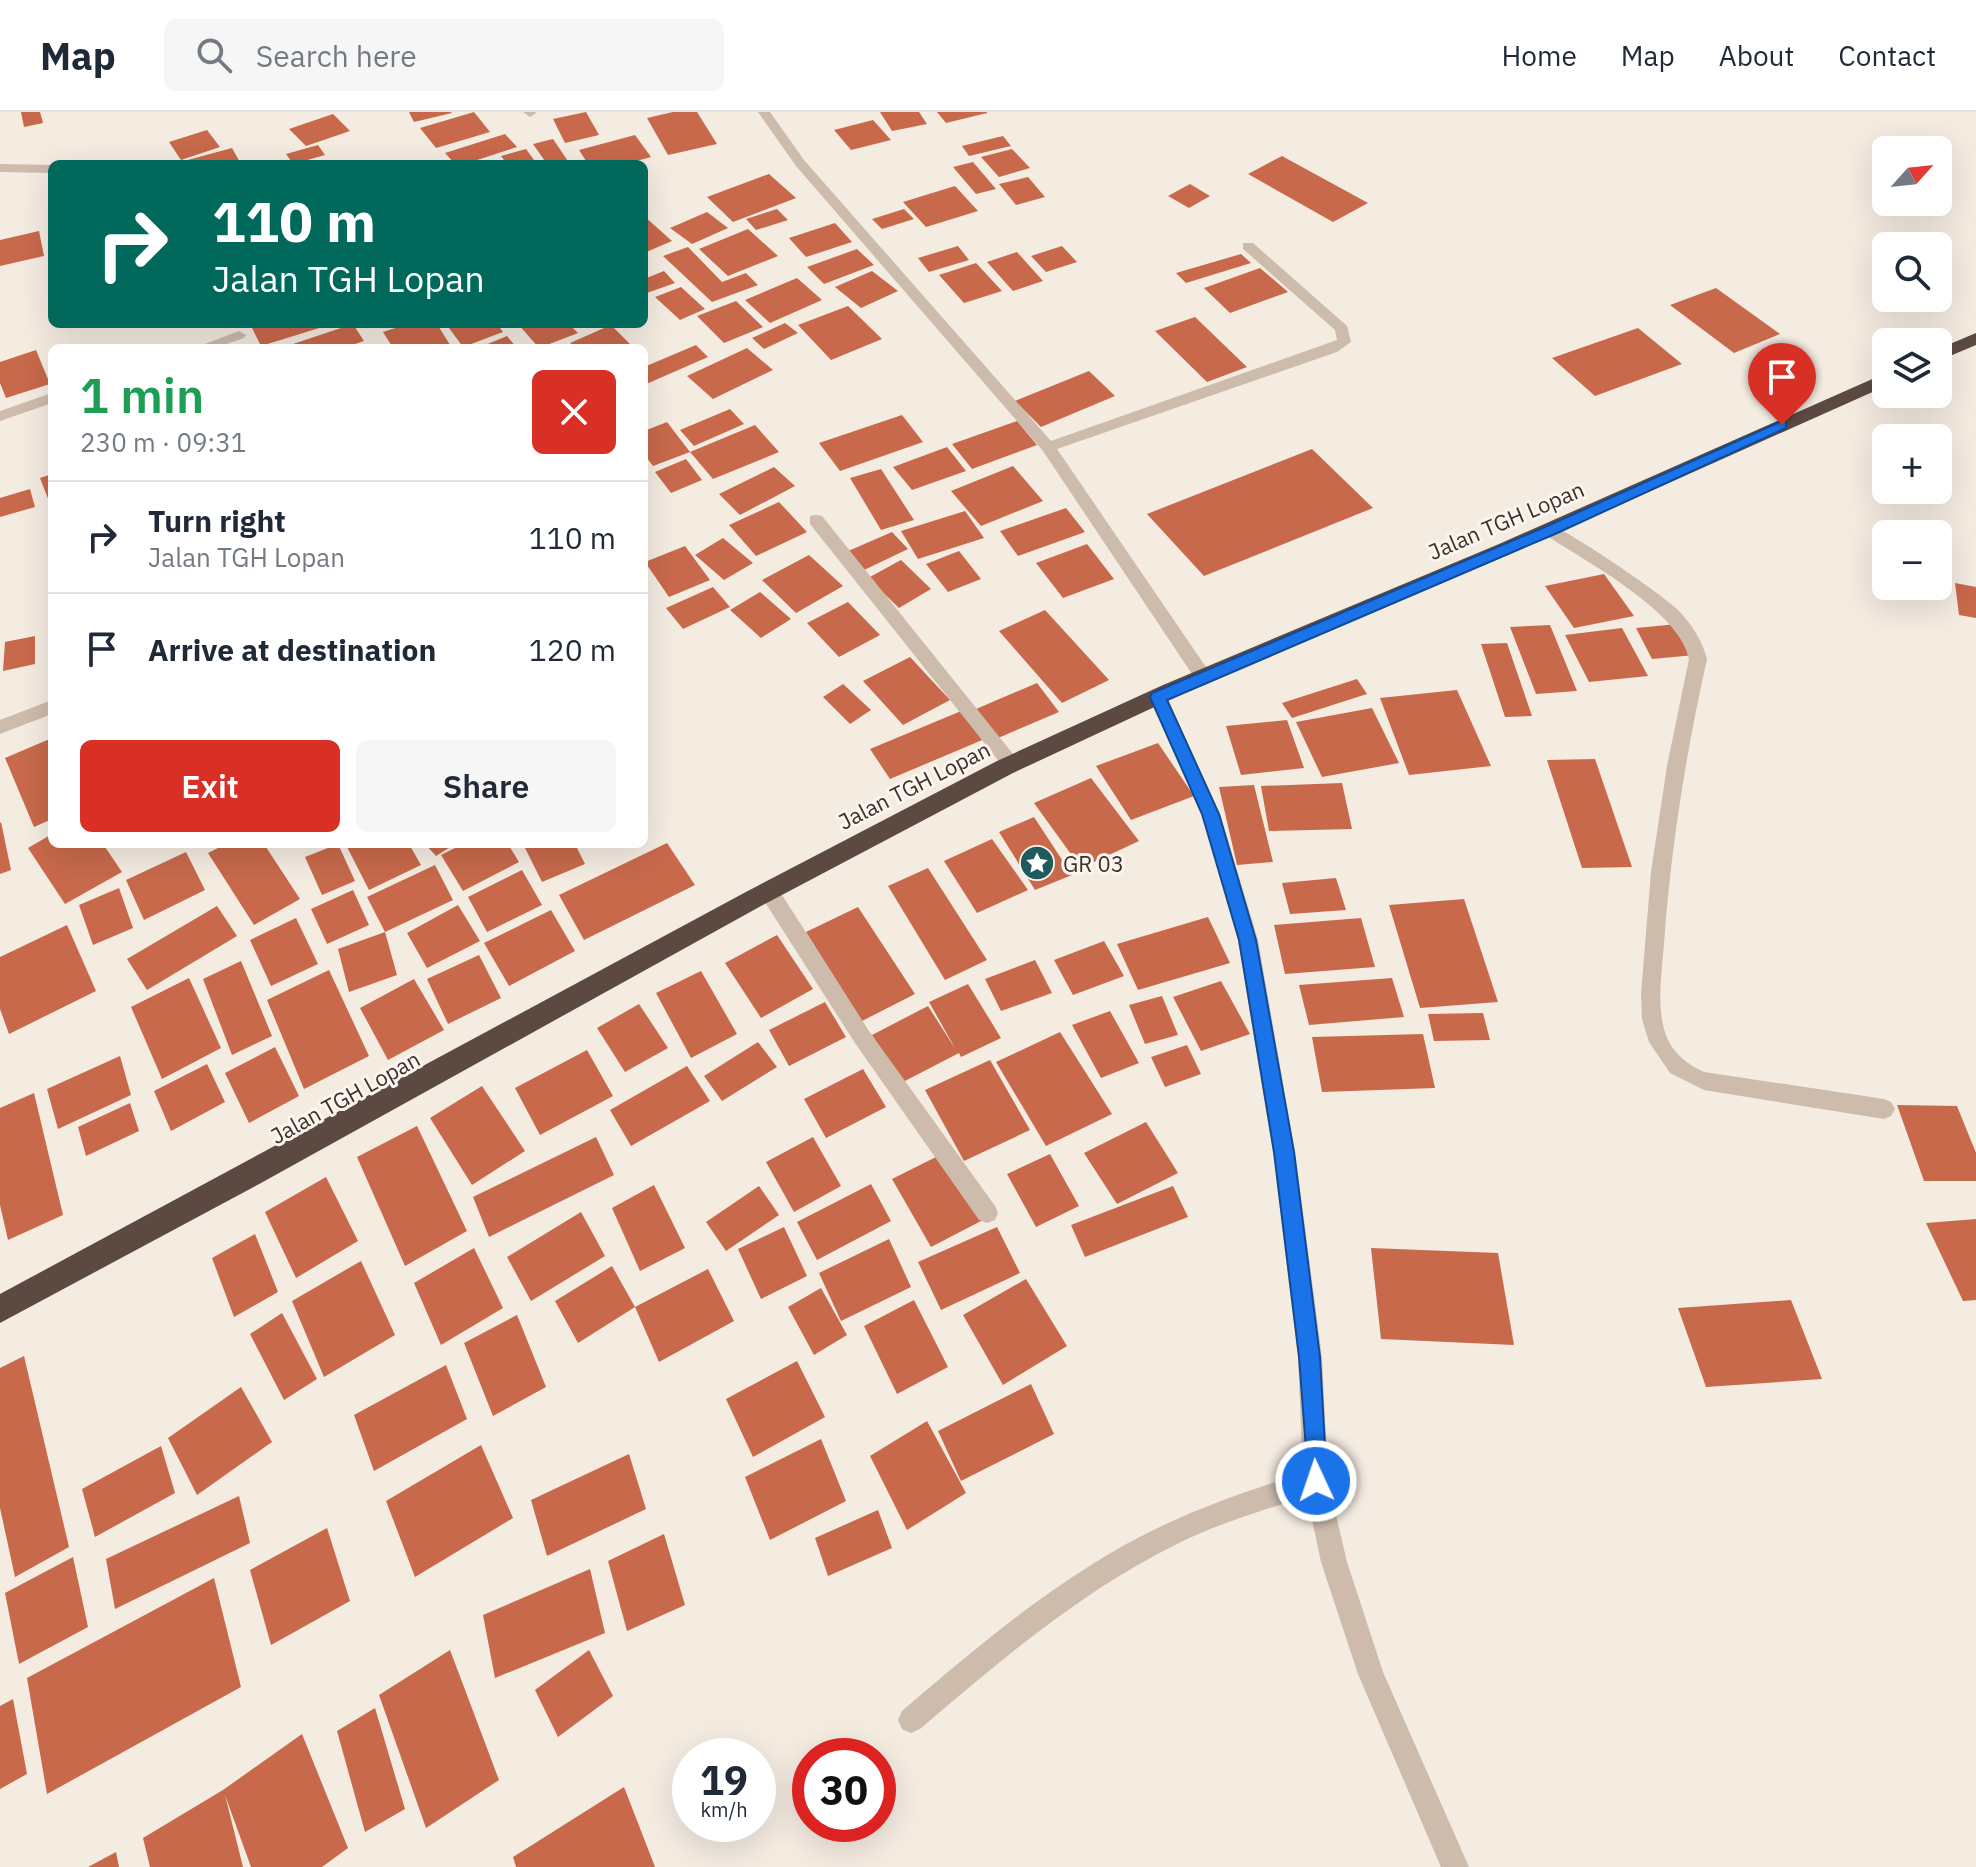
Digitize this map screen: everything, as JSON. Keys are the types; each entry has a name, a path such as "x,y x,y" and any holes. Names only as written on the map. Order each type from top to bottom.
{"highway":[{"path":"1952,349 1976,338"},
{"name":"Jalan TGH Lopan","path":"0,1309 346,1127 768,890 1011,764 1158,697 1550,530 1872,385"}],"street":[{"path":"764,112 800,163 1048,447 1204,678"},
{"path":"0,168 48,169"},
{"path":"1048,447 1332,349 1344,342 1342,329 1248,246"},
{"path":"212,344 239,334"},
{"path":"0,416 48,399"},
{"path":"816,520 1011,764"},
{"path":"1550,530 1668,610 1680,621 1696,648 1698,659 1669,789 1656,915 1651,984 1654,1027 1664,1053 1685,1073 1704,1081 1884,1109"},
{"path":"1158,697 1211,814 1248,940 1284,1152 1310,1357 1316,1481 1334,1562 1371,1674 1455,1867"},
{"path":"0,727 48,709"},
{"path":"768,890 854,1025 987,1213"},
{"path":"911,1720 1009,1636 1089,1580 1171,1534 1216,1514 1316,1481"}],"building":[{"path":"21,112 40,112 43,123 24,127"},
{"path":"409,112 451,112 452,113 414,122"},
{"path":"474,112 490,132 436,148 420,128"},
{"path":"586,112 599,135 565,143 553,119"},
{"path":"673,112 697,112 717,144 668,155 647,118"},
{"path":"880,112 919,112 927,124 892,131"},
{"path":"937,112 987,112 987,113 946,123"},
{"path":"333,114 350,131 306,146 289,129"},
{"path":"873,120 891,140 851,150 834,130"},
{"path":"207,130 220,147 181,160 169,142"},
{"path":"505,134 517,147 477,160 451,160 445,153"},
{"path":"635,135 651,157 640,160 585,160 579,150"},
{"path":"1003,136 1011,146 969,156 962,146"},
{"path":"553,139 567,160 544,160 533,144"},
{"path":"318,145 325,155 307,160 290,160 286,154"},
{"path":"232,148 239,160 188,160"},
{"path":"526,149 534,160 504,160 501,156"},
{"path":"1012,149 1030,168 999,177 981,157"},
{"path":"1282,156 1368,203 1333,222 1248,174"},
{"path":"973,162 996,189 976,194 953,167"},
{"path":"769,174 796,198 733,222 707,197"},
{"path":"1028,177 1045,197 1016,205 999,184"},
{"path":"1190,184 1210,196 1189,208 1168,196"},
{"path":"955,186 978,211 926,227 903,202"},
{"path":"777,209 788,220 756,230 746,219"},
{"path":"904,209 914,219 882,229 872,219"},
{"path":"707,212 728,228 692,244 670,228"},
{"path":"648,220 672,241 648,251"},
{"path":"835,223 852,242 806,257 789,238"},
{"path":"748,229 778,256 728,276 699,249"},
{"path":"39,231 44,256 0,266 0,240"},
{"path":"958,246 969,260 929,272 918,258"},
{"path":"1062,246 1077,262 1046,272 1031,256"},
{"path":"688,247 722,282 746,273 758,285 712,302 663,256"},
{"path":"857,249 874,265 824,284 807,267"},
{"path":"1017,252 1043,281 1013,291 987,262"},
{"path":"1241,254 1251,263 1186,283 1176,273"},
{"path":"976,263 1002,291 964,303 939,275"},
{"path":"1260,268 1288,292 1230,313 1204,288"},
{"path":"664,271 675,283 648,293 648,277"},
{"path":"872,271 898,291 861,308 835,287"},
{"path":"797,278 822,300 770,323 745,300"},
{"path":"681,287 705,309 680,320 655,297"},
{"path":"1716,288 1780,334 1734,353 1670,305"},
{"path":"736,301 763,327 724,343 697,316"},
{"path":"848,306 882,339 831,360 798,325"},
{"path":"1195,317 1247,367 1207,382 1155,331"},
{"path":"785,323 798,333 764,349 752,338"},
{"path":"252,328 319,328 267,344 260,344"},
{"path":"341,328 356,328 364,341 355,344 293,344"},
{"path":"396,328 440,328 450,344 390,344 383,332"},
{"path":"449,328 500,328 503,332 471,344 461,344"},
{"path":"522,328 573,328 578,333 549,344 536,344"},
{"path":"604,328 614,328 630,344 571,344"},
{"path":"1638,328 1682,364 1595,396 1552,358"},
{"path":"507,336 514,344 488,344"},
{"path":"696,345 708,357 648,383 648,365"},
{"path":"747,348 773,370 713,399 687,376"},
{"path":"36,350 48,385 6,398 0,383 0,362"},
{"path":"1089,371 1115,396 1041,427 1015,401"},
{"path":"730,409 744,424 694,446 680,430"},
{"path":"902,415 923,442 840,471 819,443"},
{"path":"1017,421 1037,445 972,469 952,444"},
{"path":"667,422 690,452 653,466 648,459 648,429"},
{"path":"755,425 779,452 713,479 690,452"},
{"path":"947,447 966,471 912,490 893,467"},
{"path":"1312,449 1373,508 1204,576 1147,514"},
{"path":"686,459 702,480 671,493 655,472"},
{"path":"1013,466 1043,501 981,526 951,491"},
{"path":"774,467 795,486 740,515 719,494"},
{"path":"881,469 914,520 881,530 850,478"},
{"path":"48,475 48,499 40,478"},
{"path":"30,489 35,507 0,517 0,498"},
{"path":"779,502 807,532 756,556 729,525"},
{"path":"1066,508 1085,532 1018,556 1000,531"},
{"path":"965,511 984,538 918,559 901,531"},
{"path":"892,532 908,549 862,571 846,552"},
{"path":"723,538 753,563 724,580 695,555"},
{"path":"1087,544 1114,579 1063,598 1036,563"},
{"path":"685,546 710,580 669,597 648,566 648,561"},
{"path":"959,551 981,579 948,592 926,564"},
{"path":"809,555 843,586 796,613 762,580"},
{"path":"901,560 931,589 899,608 868,578"},
{"path":"1604,574 1634,616 1574,628 1545,586"},
{"path":"1955,583 1976,587 1976,618 1959,615"},
{"path":"713,587 730,607 683,629 666,608"},
{"path":"760,592 791,619 761,638 730,610"},
{"path":"848,602 880,635 839,657 807,623"},
{"path":"1045,610 1109,680 1062,703 999,631"},
{"path":"1678,624 1695,655 1652,659 1636,628"},
{"path":"1550,625 1577,691 1536,694 1510,627"},
{"path":"1622,628 1648,676 1589,682 1565,635"},
{"path":"35,636 35,664 3,671 5,642"},
{"path":"1507,643 1532,716 1505,717 1481,644"},
{"path":"910,657 950,700 903,725 863,681"},
{"path":"1357,679 1367,694 1292,718 1282,703"},
{"path":"1037,683 1059,712 998,738 976,709"},
{"path":"843,684 871,710 850,724 823,697"},
{"path":"1457,690 1491,766 1409,775 1380,698"},
{"path":"1372,708 1399,763 1322,777 1296,722"},
{"path":"966,709 987,738 890,779 870,749"},
{"path":"1287,720 1304,768 1241,775 1226,726"},
{"path":"48,740 48,821 34,827 5,758"},
{"path":"1158,743 1194,796 1131,820 1096,766"},
{"path":"1595,759 1632,867 1582,868 1547,760"},
{"path":"1091,778 1139,841 1081,868 1034,803"},
{"path":"1342,783 1352,829 1269,831 1261,786"},
{"path":"1254,785 1273,862 1237,865 1219,787"},
{"path":"1034,817 1072,875 1035,890 999,832"},
{"path":"0,823 11,870 0,874"},
{"path":"48,836 48,848 106,848 122,872 65,904 28,848"},
{"path":"992,839 1028,890 977,913 944,861"},
{"path":"667,843 695,885 584,940 559,895"},
{"path":"218,848 267,848 300,899 254,925 208,853"},
{"path":"328,848 340,848 355,881 322,895 305,857"},
{"path":"348,848 411,848 421,865 369,890"},
{"path":"429,848 449,848 436,856"},
{"path":"455,848 510,848 519,862 463,891 441,855"},
{"path":"525,848 577,848 585,864 542,882"},
{"path":"186,852 205,890 144,920 126,880"},
{"path":"435,865 453,900 385,932 367,897"},
{"path":"928,868 987,960 945,980 888,886"},
{"path":"522,870 542,905 487,932 468,897"},
{"path":"1336,878 1346,910 1290,914 1282,883"},
{"path":"119,888 133,928 93,945 79,905"},
{"path":"353,890 369,925 327,944 311,909"},
{"path":"1464,899 1498,1002 1420,1008 1389,905"},
{"path":"458,905 480,941 427,968 407,933"},
{"path":"217,906 237,936 147,990 127,959"},
{"path":"858,907 915,994 862,1021 806,932"},
{"path":"551,910 575,951 509,986 484,943"},
{"path":"1208,917 1230,963 1138,990 1117,944"},
{"path":"296,918 318,964 271,986 250,940"},
{"path":"1361,918 1375,967 1285,974 1274,925"},
{"path":"67,925 96,991 9,1034 0,1009 0,957"},
{"path":"385,932 397,975 349,992 338,949"},
{"path":"777,935 813,989 761,1018 725,963"},
{"path":"1104,941 1124,976 1073,995 1054,960"},
{"path":"479,955 501,998 448,1024 427,979"},
{"path":"1035,960 1052,993 1001,1011 985,979"},
{"path":"241,961 272,1036 232,1055 203,979"},
{"path":"329,970 369,1056 304,1089 267,1000"},
{"path":"701,971 737,1034 691,1058 656,993"},
{"path":"189,978 221,1048 162,1079 131,1007"},
{"path":"1392,978 1404,1017 1309,1025 1299,985"},
{"path":"414,979 444,1030 388,1060 360,1008"},
{"path":"1221,981 1250,1034 1201,1051 1173,997"},
{"path":"968,984 1001,1038 961,1057 959,1053 901,1083 872,1035 928,1006 956,1050 929,1002"},
{"path":"1162,996 1178,1035 1145,1044 1129,1005"},
{"path":"825,1002 846,1037 789,1066 769,1030"},
{"path":"639,1004 668,1048 625,1072 597,1028"},
{"path":"1110,1011 1139,1063 1101,1078 1072,1025"},
{"path":"1483,1013 1490,1040 1434,1041 1428,1014"},
{"path":"1060,1032 1112,1114 1046,1146 996,1062"},
{"path":"1423,1034 1435,1088 1322,1092 1312,1037"},
{"path":"758,1042 777,1067 722,1101 704,1076"},
{"path":"1187,1045 1201,1074 1165,1087 1151,1057"},
{"path":"275,1047 299,1096 249,1123 225,1073"},
{"path":"587,1050 613,1096 540,1135 515,1088"},
{"path":"120,1056 131,1095 58,1129 47,1089"},
{"path":"990,1060 1030,1130 964,1161 925,1090"},
{"path":"207,1064 225,1102 171,1131 154,1091"},
{"path":"687,1066 710,1101 631,1146 610,1110"},
{"path":"863,1069 886,1107 826,1138 804,1099"},
{"path":"482,1086 525,1151 472,1185 430,1118"},
{"path":"34,1093 63,1215 8,1240 0,1205 0,1108"},
{"path":"130,1103 139,1131 86,1156 78,1127"},
{"path":"1897,1105 1957,1106 1976,1153 1976,1181 1924,1181"},
{"path":"1146,1122 1178,1173 1117,1204 1084,1153"},
{"path":"417,1126 467,1231 405,1266 357,1157"},
{"path":"596,1137 614,1175 489,1237 473,1197"},
{"path":"813,1137 841,1186 794,1212 766,1162"},
{"path":"944,1153 983,1220 931,1247 892,1179"},
{"path":"1050,1154 1079,1206 1036,1227 1007,1174"},
{"path":"326,1177 358,1241 296,1278 265,1212"},
{"path":"871,1184 891,1221 817,1260 797,1222"},
{"path":"654,1185 685,1248 640,1271 612,1208"},
{"path":"759,1186 779,1215 726,1251 706,1222"},
{"path":"1173,1186 1188,1217 1085,1257 1071,1225"},
{"path":"581,1212 605,1256 531,1301 507,1257"},
{"path":"1976,1219 1976,1300 1963,1301 1926,1223"},
{"path":"784,1227 807,1276 761,1299 738,1249"},
{"path":"997,1227 1020,1273 941,1310 918,1262"},
{"path":"255,1234 278,1292 234,1317 212,1258"},
{"path":"889,1239 911,1287 841,1321 819,1273"},
{"path":"474,1248 503,1308 441,1345 414,1283"},
{"path":"1371,1248 1498,1253 1514,1345 1381,1339"},
{"path":"361,1261 395,1335 324,1377 292,1301"},
{"path":"612,1266 635,1307 578,1343 555,1301"},
{"path":"708,1269 734,1321 659,1362 635,1307"},
{"path":"1026,1279 1067,1346 1003,1385 963,1315"},
{"path":"821,1288 847,1335 814,1355 788,1307"},
{"path":"914,1300 948,1367 897,1394 864,1326"},
{"path":"1791,1300 1822,1379 1706,1387 1678,1308"},
{"path":"282,1313 317,1379 284,1400 250,1334"},
{"path":"517,1315 546,1387 493,1416 464,1343"},
{"path":"24,1356 69,1547 15,1577 0,1508 0,1368"},
{"path":"797,1361 825,1417 753,1457 726,1399"},
{"path":"446,1365 467,1419 374,1471 354,1415"},
{"path":"1031,1384 1054,1434 961,1481 938,1431"},
{"path":"241,1387 272,1442 197,1495 168,1438"},
{"path":"927,1421 966,1493 907,1530 870,1456"},
{"path":"821,1439 846,1501 770,1540 745,1477"},
{"path":"481,1445 513,1518 415,1577 386,1501"},
{"path":"161,1446 175,1493 95,1537 82,1489"},
{"path":"629,1454 646,1509 547,1556 531,1500"},
{"path":"239,1496 250,1543 115,1609 106,1559"},
{"path":"878,1510 892,1548 828,1576 815,1538"},
{"path":"327,1528 350,1601 271,1645 250,1570"},
{"path":"664,1534 685,1605 627,1631 608,1561"},
{"path":"73,1557 88,1627 19,1664 5,1593"},
{"path":"590,1569 605,1633 495,1678 483,1615"},
{"path":"214,1578 241,1687 47,1794 27,1678"},
{"path":"450,1650 499,1780 426,1828 379,1695"},
{"path":"589,1650 613,1696 558,1737 535,1690"},
{"path":"13,1699 27,1774 0,1789 0,1706"},
{"path":"375,1708 405,1809 365,1832 337,1731"},
{"path":"302,1734 348,1848 322,1867 251,1867 225,1795 243,1867 150,1867 143,1838 223,1790"},
{"path":"624,1787 655,1867 516,1867 513,1857"},
{"path":"116,1852 119,1867 88,1867"}],"place":[{"name":"GR 03","path":"1037,863"}],"route":[{"path":"1316,1481 1310,1357 1284,1152 1248,940 1211,814 1158,697 1550,530 1782,425"}]}
